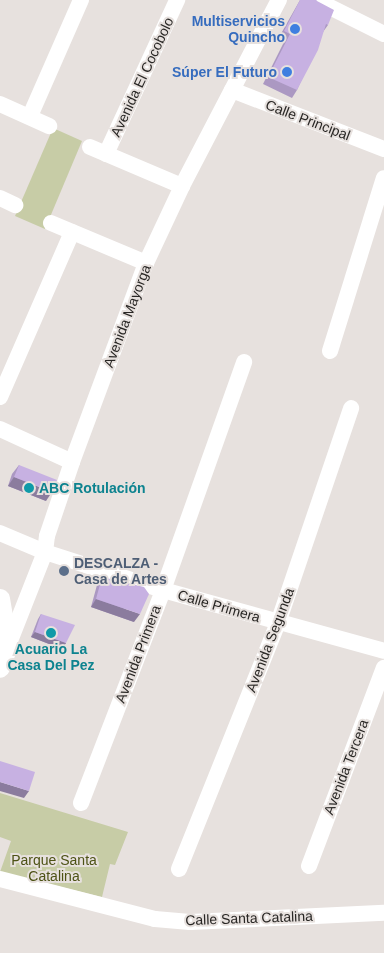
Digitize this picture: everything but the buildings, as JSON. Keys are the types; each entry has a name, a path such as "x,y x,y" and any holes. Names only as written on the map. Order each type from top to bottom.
{"main road":[{"path":"0,599 8,646 0,668"}],"street":[{"path":"30,116 81,0"},
{"name":"Avenida El Cocobolo","path":"106,154 177,0"},
{"name":"Avenida Mayorga","path":"8,646 20,620 45,552 47,536 72,462 146,262 182,186 279,0"},
{"path":"316,0 384,34"},
{"name":"Calle Principal","path":"232,90 384,149"},
{"path":"0,104 49,126"},
{"path":"90,147 182,186"},
{"path":"330,351 384,178"},
{"path":"0,198 15,205"},
{"path":"51,223 146,262"},
{"path":"0,397 72,232"},
{"name":"Avenida Primera","path":"81,803 163,590 244,362"},
{"name":"Avenida Segunda","path":"179,869 278,623 351,408"},
{"path":"0,429 72,462"},
{"name":"Calle Primera","path":"0,534 45,552 163,590 384,651"},
{"name":"Avenida Tercera","path":"309,866 384,668"},
{"name":"Calle Santa Catalina","path":"0,879 155,919 181,921 384,912"}],"green space":[{"path":"53,128 82,141 45,229 15,216"},
{"name":"Parque Santa Catalina","path":"0,793 128,832 115,865 110,864 102,897 0,872 11,841 0,837"}],"place":[{"name":"Multiservicios Quincho","path":"295,29"},
{"name":"Súper El Futuro","path":"287,72"},
{"name":"ABC Rotulación","path":"29,488"},
{"name":"DESCALZA - Casa de Artes","path":"64,571"},
{"name":"Acuario La Casa Del Pez","path":"51,633"}]}
